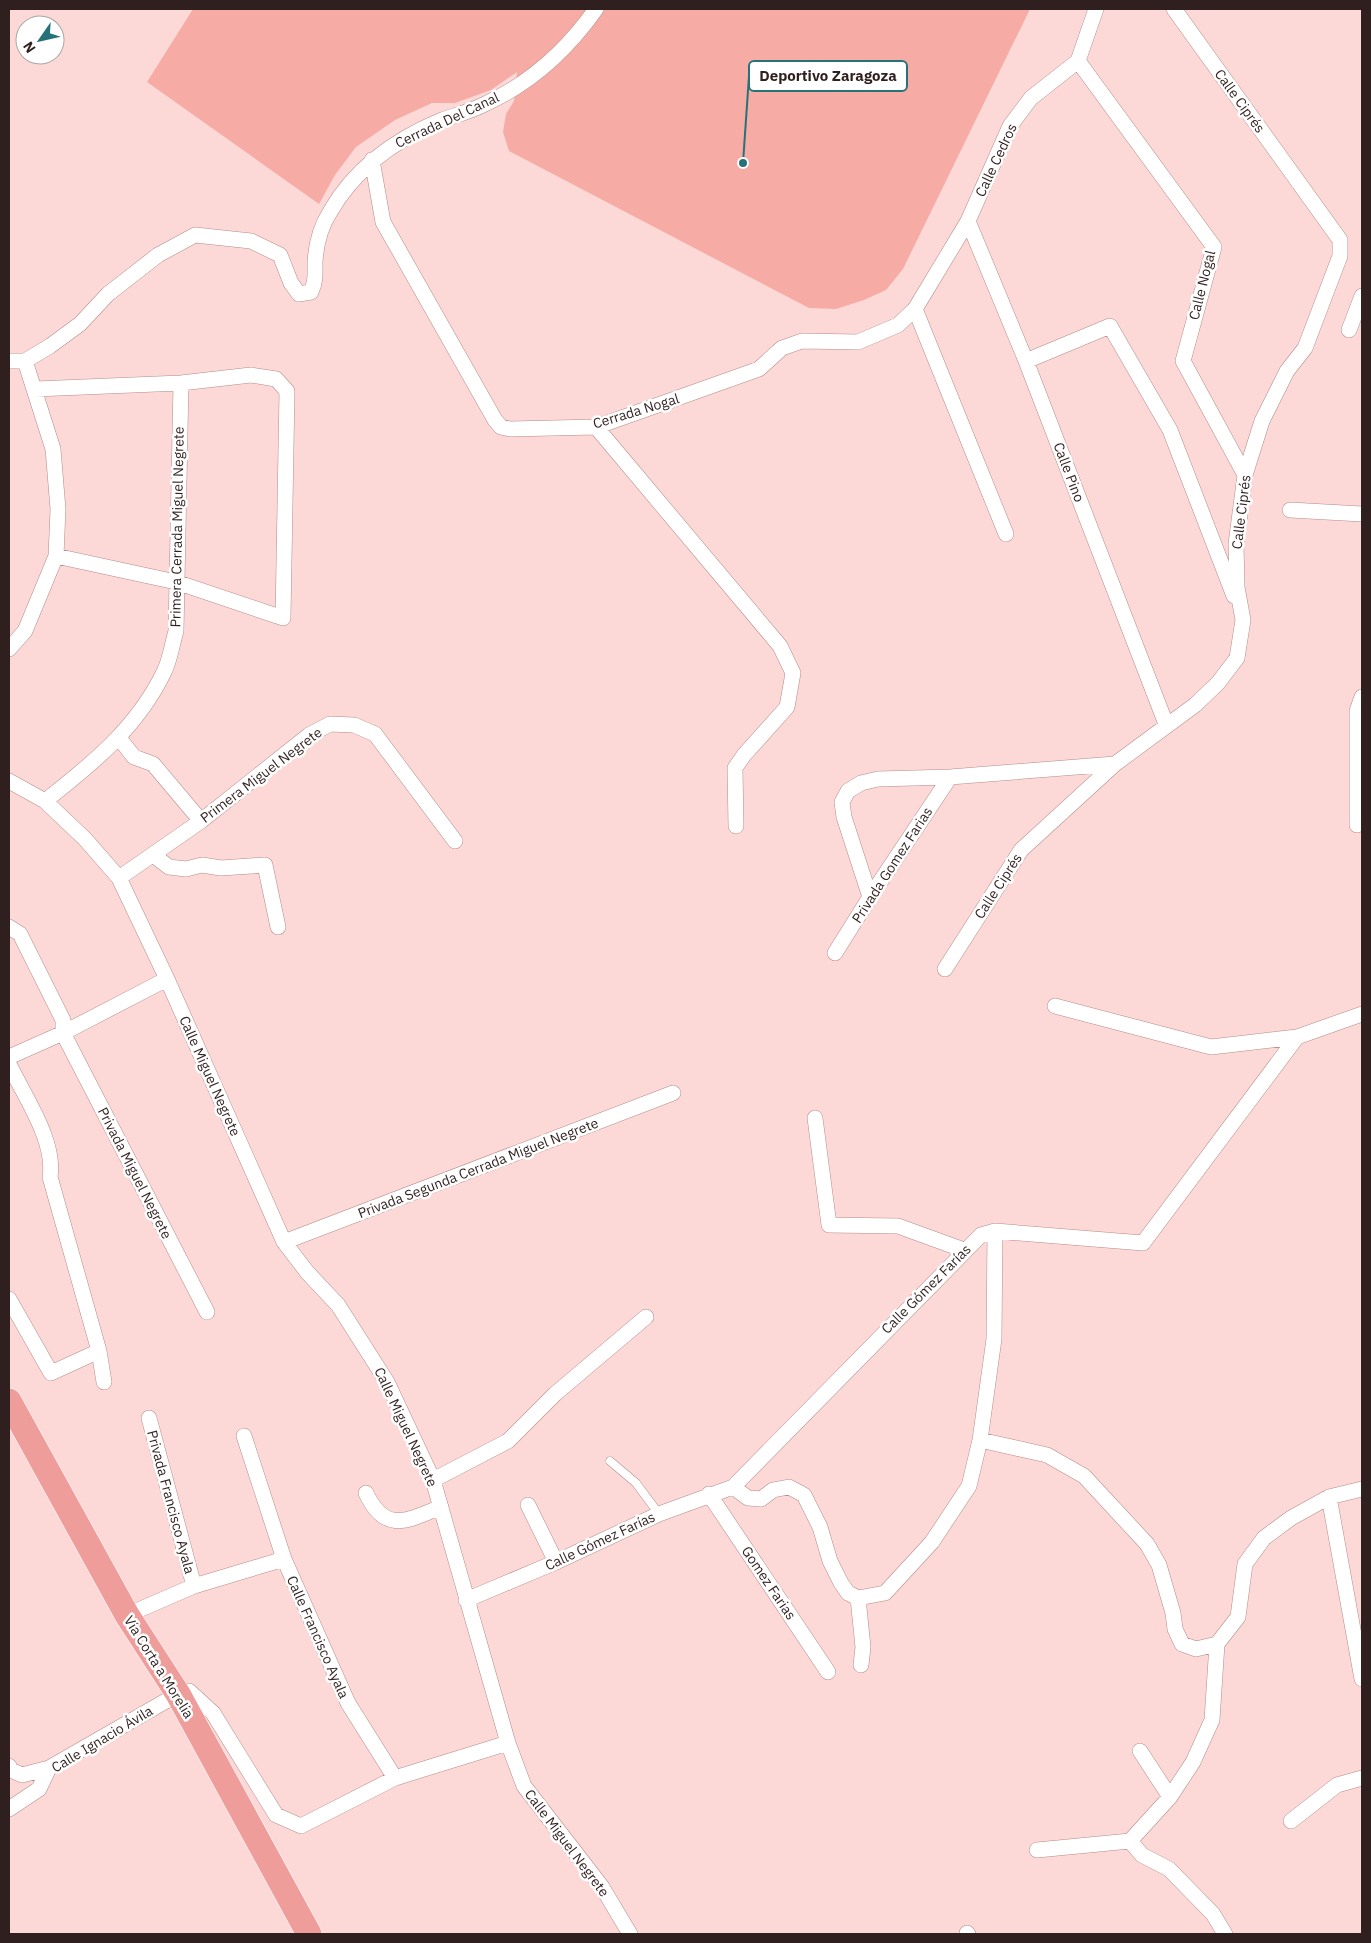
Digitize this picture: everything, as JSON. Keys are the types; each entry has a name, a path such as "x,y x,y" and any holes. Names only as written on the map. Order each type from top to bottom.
{"main road":[{"name":"Via Corta a Morelia","path":"9,1401 127,1615 178,1694 309,1934"}],"street":[{"name":"Cerrada Del Canal","path":"9,361 24,361 50,346 80,324 108,294 158,255 195,235 251,241 280,254 291,283 299,294 311,292 316,279 315,262 319,237 330,212 372,160 396,144 441,121 485,105 538,73 577,36 596,9"},
{"path":"1078,61 1096,9"},
{"name":"Calle Ciprés","path":"945,969 1021,850 1114,764 1166,724 1195,705 1218,683 1236,658 1243,620 1237,587 1236,544 1245,475 1262,421 1287,371 1305,348 1340,256 1340,240 1174,9"},
{"name":"Calle Cedros","path":"968,221 1010,126 1031,98 1078,61"},
{"name":"Calle Nogal","path":"1078,61 1214,247 1183,361 1245,475"},
{"name":"Cerrada Nogal","path":"372,160 383,222 495,420 501,426 510,429 596,426 759,370 782,348 802,341 858,342 879,335 898,325 915,309 968,221"},
{"name":"Calle Pino","path":"968,221 1026,361 1166,724"},
{"path":"1349,330 1362,296"},
{"path":"915,309 1006,534"},
{"path":"1026,361 1110,326 1170,430 1243,620"},
{"path":"9,649 25,631 56,556 58,509 52,449 35,389 24,361"},
{"path":"35,389 180,383 251,375 276,379 287,391 283,618 176,582 56,556"},
{"name":"Primera Cerrada Miguel Negrete","path":"45,801 94,762 119,738 145,707 165,670 176,632 180,383"},
{"path":"596,426 780,646 794,673 787,707 744,754 736,768 736,826"},
{"path":"1290,510 1362,514"},
{"path":"1357,825 1357,711 1362,697"},
{"name":"Primera Miguel Negrete","path":"118,878 201,820 310,735 330,724 354,725 375,734 455,841"},
{"path":"119,738 134,757 153,764 201,820"},
{"path":"870,897 844,817 842,802 848,791 861,782 878,779 950,777 1114,764"},
{"name":"Privada Gomez Farias","path":"835,953 950,777"},
{"name":"Calle Miguel Negrete","path":"9,781 45,801 85,838 118,878 167,979 284,1242 307,1272 338,1305 387,1382 433,1480 508,1743 524,1786 602,1887 630,1934"},
{"path":"153,855 169,867 186,869 202,865 221,868 265,865 278,927"},
{"name":"Privada Miguel Negrete","path":"9,927 20,934 63,1020 63,1033 208,1312"},
{"path":"9,1057 63,1033 167,979"},
{"path":"1055,1006 1212,1047 1297,1037 1362,1014"},
{"path":"733,1487 748,1498 761,1499 773,1490 788,1487 804,1495 820,1528 830,1561 848,1593 858,1598 885,1593 932,1542 969,1486 980,1440 994,1339 995,1231 1143,1243 1297,1037"},
{"path":"9,1064 49,1147 52,1164 50,1177 99,1351 104,1382"},
{"name":"Privada Segunda Cerrada Miguel Negrete","path":"284,1242 673,1093"},
{"path":"814,1118 829,1225 898,1226 964,1250"},
{"name":"Calle Gómez Farías","path":"466,1600 556,1562 659,1514 709,1494 733,1487 964,1250 981,1235 995,1231"},
{"path":"9,1299 51,1373 99,1351"},
{"path":"433,1480 508,1441 555,1394 646,1317"},
{"name":"Privada Francisco Ayala","path":"149,1418 194,1586"},
{"path":"244,1436 284,1559"},
{"path":"980,1440 1047,1455 1084,1476 1146,1544 1159,1565 1173,1613 1175,1629 1182,1644 1196,1649 1217,1644"},
{"path":"1037,1850 1130,1841 1170,1797 1193,1762 1212,1720 1217,1644 1238,1617 1245,1564 1264,1538 1291,1518 1329,1497 1362,1489"},
{"path":"366,1493 374,1510 388,1519 408,1521 441,1507"},
{"name":"Gomez Farias","path":"709,1494 828,1672"},
{"path":"1329,1497 1362,1679"},
{"path":"528,1505 556,1562"},
{"name":"Calle Francisco Ayala","path":"127,1615 194,1586 284,1559 348,1703 395,1778"},
{"path":"858,1598 863,1647 861,1665"},
{"path":"178,1694 189,1691 213,1713 276,1815 302,1826 395,1778 508,1743"},
{"name":"Calle Ignacio Ávila","path":"9,1809 38,1789 49,1768 178,1694"},
{"path":"1140,1751 1170,1797"},
{"path":"9,1766 12,1770 22,1775 49,1768"},
{"path":"1291,1821 1337,1785 1362,1778"},
{"path":"1130,1841 1142,1855 1169,1870 1213,1914 1225,1934"}],"lane":[{"path":"610,1461 636,1483 659,1514"}],"shaded area":[{"path":"193,9 1030,9 903,269 886,290 864,300 836,309 809,308 509,151 503,132 506,114 514,101 517,72 491,90 455,103 432,103 395,120 356,147 335,175 319,204 147,82"}],"place":[{"name":"Deportivo Zaragoza","path":"743,163"}]}
